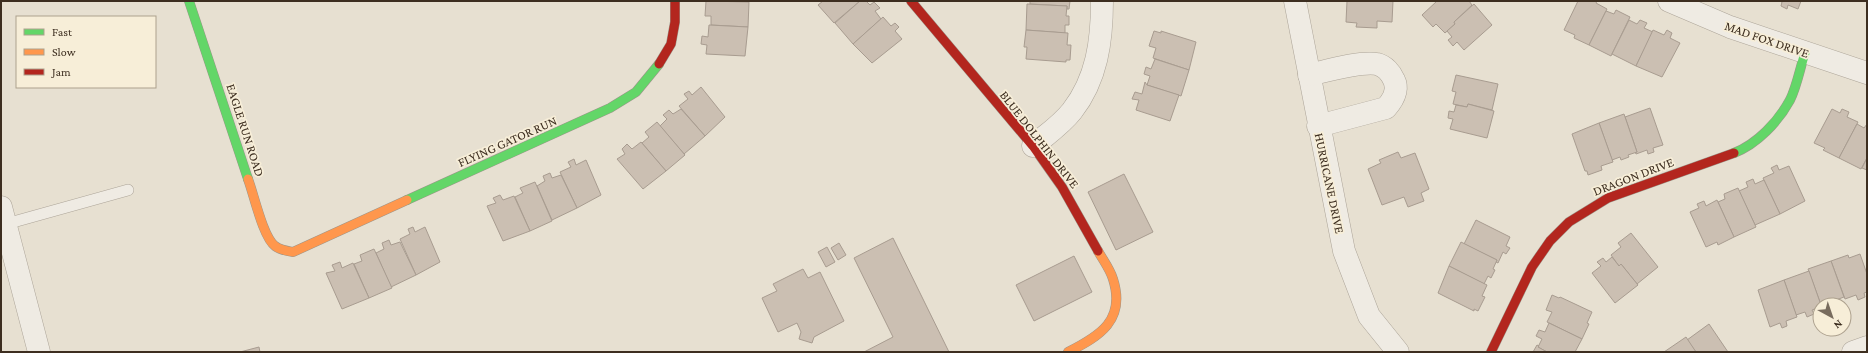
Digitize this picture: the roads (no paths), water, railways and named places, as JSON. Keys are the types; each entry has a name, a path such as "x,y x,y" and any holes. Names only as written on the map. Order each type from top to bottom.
{"street":[{"name":"EAGLE RUN ROAD","path":"189,1 268,238 274,246 281,251 293,252"},
{"name":"FLYING GATOR RUN","path":"293,252 610,108 636,92 656,69 671,44 675,22 675,1"},
{"name":"BLUE DOLPHIN DRIVE","path":"911,1 1033,146 1066,192 1113,278 1117,293 1115,308 1110,323 1095,338 1068,352"},
{"name":"HURRICANE DRIVE","path":"1294,1 1344,251 1351,273 1369,316 1398,352"},
{"name":"MAD FOX DRIVE","path":"1669,1 1730,27 1867,73"},
{"path":"1033,146 1062,121 1082,96 1092,75 1099,50 1104,3"},
{"name":"DRAGON DRIVE","path":"1491,352 1532,266 1550,241 1589,208 1608,198 1738,151 1763,135 1777,120 1790,100 1805,53"},
{"path":"1309,75 1367,64 1377,64 1386,68 1396,84 1392,101 1386,108 1318,126"},
{"path":"3,215 39,352"},
{"path":"1852,352 1867,347"}],"lane":[{"path":"3,215 128,190"}]}
